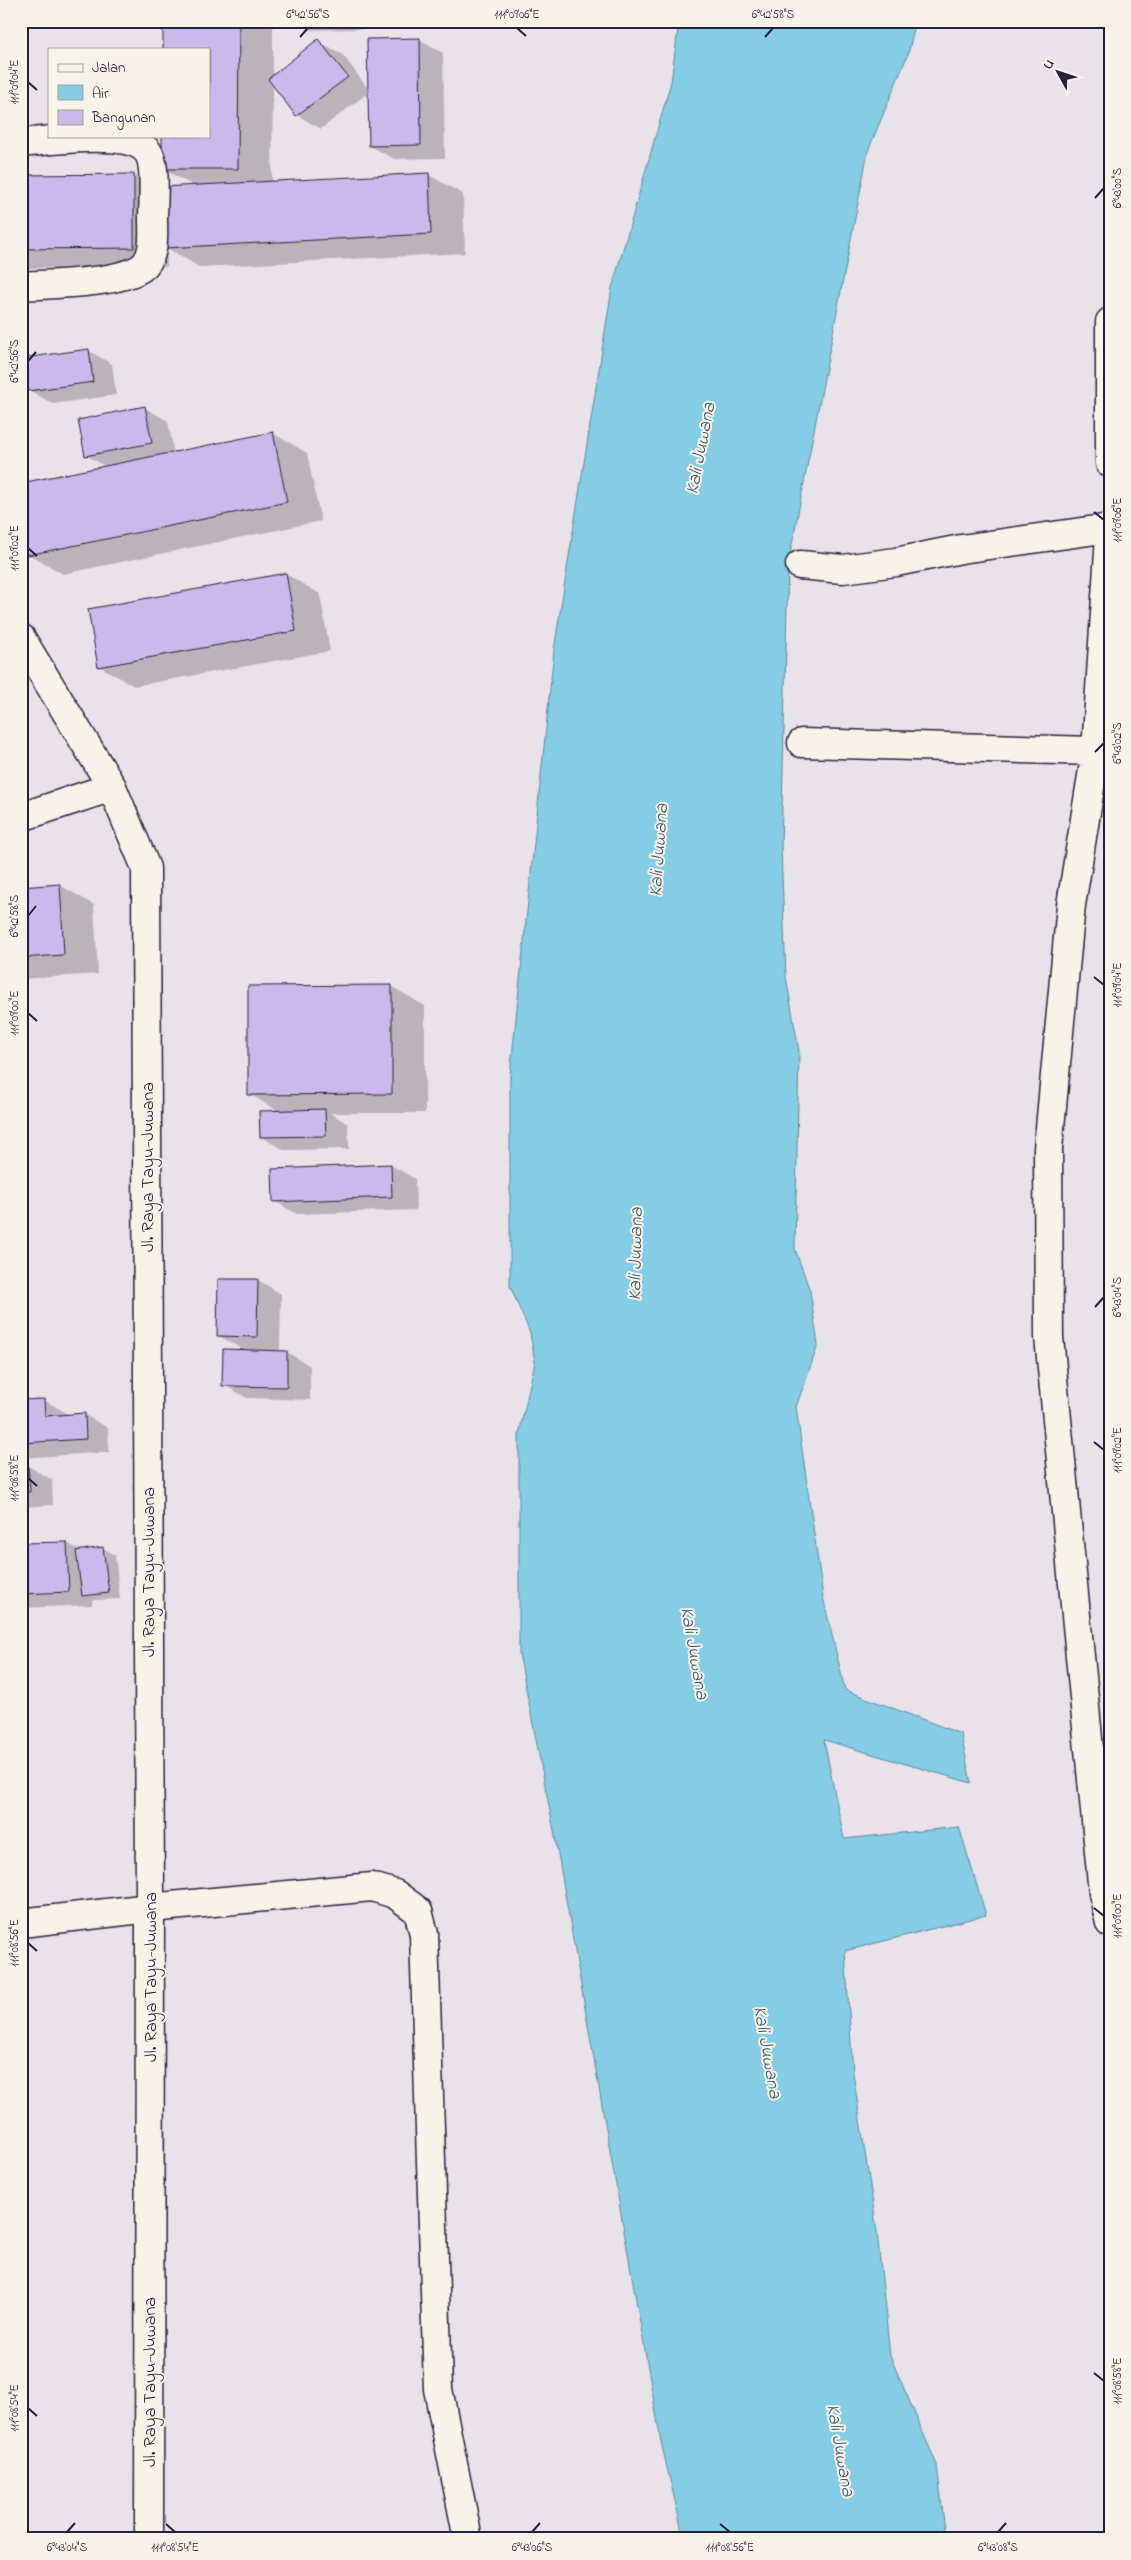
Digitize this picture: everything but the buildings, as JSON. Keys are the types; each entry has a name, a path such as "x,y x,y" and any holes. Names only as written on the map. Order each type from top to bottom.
{"street":[{"path":"21,144 76,139 124,139 138,143 148,152 154,174 152,251 142,267 124,276 21,286"},
{"path":"1110,322 1110,463"},
{"path":"800,565 843,568 896,562 961,549 1110,528"},
{"path":"1110,536 1096,751 1071,905 1048,1149 1049,1337 1061,1470 1110,1923"},
{"name":"Jl. Raya Tayu-Juwana","path":"21,638 112,787 146,868 150,1908 149,2539"},
{"path":"802,743 1096,751"},
{"path":"21,817 112,787"},
{"path":"21,1923 372,1886 395,1894 418,1911 424,1934 438,2389 468,2539"}],"water":[{"name":"Kali Juwana","path":"679,21 916,21 908,54 868,151 788,565 781,849 786,977 799,1051 795,1249 810,1291 818,1345 796,1407 823,1597 845,1690 961,1734 971,1783 824,1740 844,1839 959,1827 986,1915 845,1951 853,2073 877,2232 890,2356 937,2465 946,2539 684,2539 661,2442 554,1831 519,1653 519,1434 535,1362 530,1333 510,1286 510,1076 554,650 612,288 671,82"}]}
